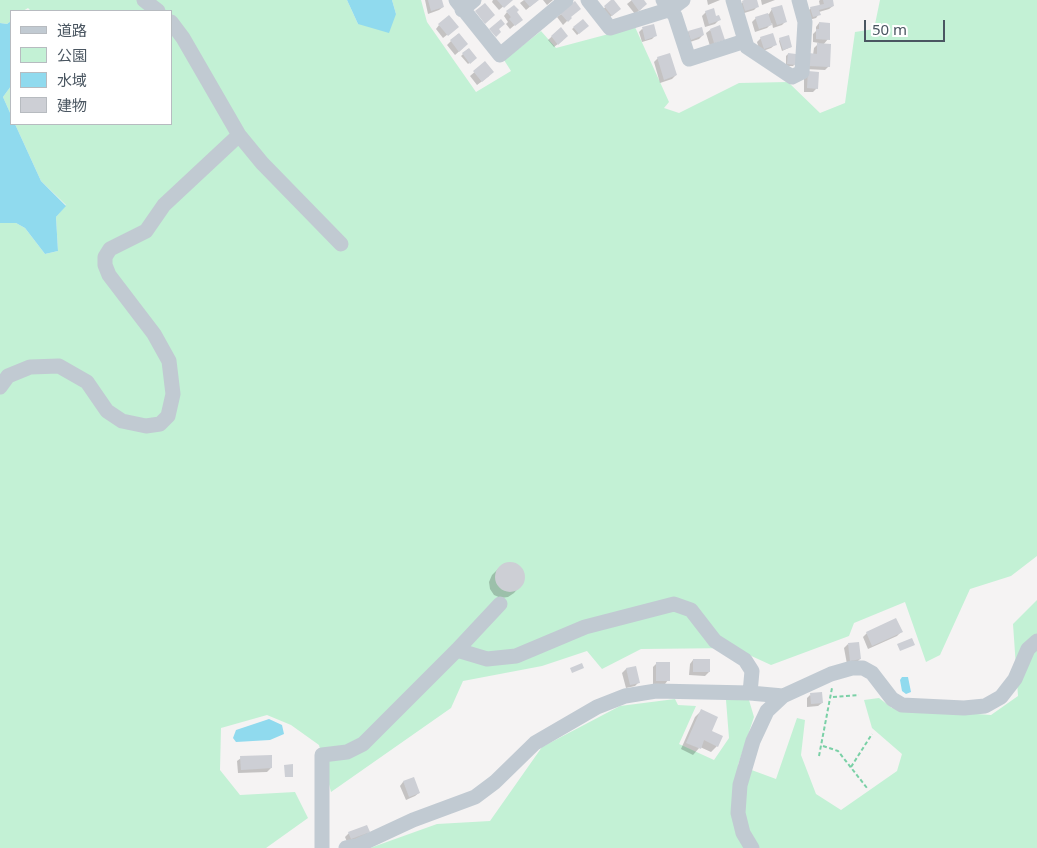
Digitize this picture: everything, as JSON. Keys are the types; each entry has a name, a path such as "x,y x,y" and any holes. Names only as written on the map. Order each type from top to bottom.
{"street":[{"path":"144,0 157,10"},
{"path":"464,5 500,54 566,0"},
{"path":"588,0 610,28 683,0"},
{"path":"732,0 747,47 792,77 802,72 805,22 799,0"},
{"path":"667,5 675,16 689,59 745,41"},
{"path":"172,23 184,38 239,135 262,163 341,244"},
{"path":"0,387 8,376 30,367 59,366 86,382 107,412 122,421 146,426 160,424 168,416 172,394 168,361 154,334 109,274 105,265 105,257 110,250 146,231 164,205 239,135"},
{"path":"322,848 322,755 347,752 363,744 500,604"},
{"path":"457,650 487,659 516,656 585,627 674,604 691,610 716,642 745,660 752,672 750,693"},
{"path":"752,848 743,834 738,813 740,786 753,741 767,711 783,696 831,674 852,668 863,668 872,673 892,699 902,705 964,708 985,706 1001,697 1015,679 1028,650 1037,641"},
{"path":"346,848 357,846 414,820 474,798 495,782 535,742 597,707 626,696 656,691 750,693 783,696"}],"path":[{"path":"819,756 834,682 831,674"},
{"path":"832,697 858,695"},
{"path":"851,767 872,734"},
{"path":"823,746 838,751 867,788"}],"green space":[{"path":"0,0 347,0 358,24 396,14 392,0 421,0 427,22 476,92 511,71 504,60 541,31 556,48 635,27 669,102 664,108 679,113 739,83 788,82 820,113 845,103 855,32 874,29 880,0 1037,0 1037,556 1011,576 970,589 940,655 926,662 905,602 854,623 849,636 771,665 734,648 641,649 602,669 587,651 542,666 463,681 451,708 331,792 319,745 291,725 267,715 221,728 220,770 240,795 295,792 308,818 266,848 0,848 0,223 16,223 25,228 45,254 58,251 56,217 66,205 41,181 15,125 172,125 172,10 30,10 28,8 25,10 10,10 10,22 7,24 0,23"},
{"path":"10,87 10,113 3,97"},
{"path":"1037,600 1037,848 370,848 437,824 490,821 542,747 620,706 675,699 678,705 696,706 679,744 714,760 729,738 726,700 749,700 754,717 738,765 776,779 797,718 805,720 801,755 816,794 841,810 897,771 902,754 872,728 864,700 879,698 892,708 991,715 1018,696 1013,624"}],"water":[{"path":"347,0 392,0 396,14 389,33 358,24"},
{"path":"10,22 10,87 3,97 10,113 10,125 15,125 41,181 66,206 56,217 58,251 45,254 25,228 16,223 0,223 0,23 7,24"},
{"path":"902,677 908,677 911,692 906,694 902,691 900,680"},
{"path":"269,719 282,725 284,734 270,740 236,742 233,738 236,730"}],"building":[{"path":"428,0 442,0 444,7 431,11"},
{"path":"497,0 513,0 504,8"},
{"path":"524,0 539,0 530,7"},
{"path":"611,0 614,0 621,9 612,16 604,6"},
{"path":"631,0 644,0 647,4 639,11"},
{"path":"757,0 759,7 745,11 742,1"},
{"path":"823,0 833,0 834,6 819,10 821,15 813,17 810,7 824,4"},
{"path":"575,1 581,9 568,22 560,13"},
{"path":"485,3 495,15 485,24 475,11"},
{"path":"514,5 519,10 517,12 523,20 515,26 509,19 511,17 506,11"},
{"path":"782,5 787,22 777,25 771,8"},
{"path":"714,8 716,16 719,15 721,20 709,24 705,11"},
{"path":"768,13 772,25 759,29 755,17"},
{"path":"449,15 459,27 448,36 438,24"},
{"path":"501,19 505,24 499,29 501,32 496,37 489,29"},
{"path":"583,19 589,26 579,34 573,27"},
{"path":"819,22 830,23 830,40 816,39 816,29 819,29"},
{"path":"654,24 657,36 645,40 642,27"},
{"path":"720,25 725,40 714,43 710,29"},
{"path":"561,27 568,36 558,45 551,36"},
{"path":"702,27 704,35 691,40 688,31"},
{"path":"459,33 468,44 459,52 450,40"},
{"path":"773,33 777,45 764,49 760,37"},
{"path":"789,35 792,47 783,50 779,38"},
{"path":"817,43 831,44 830,67 809,66 809,53 817,54"},
{"path":"469,48 477,58 470,64 462,53"},
{"path":"670,53 677,75 664,80 657,57"},
{"path":"788,53 796,54 796,65 787,64"},
{"path":"485,61 494,72 482,82 473,71"},
{"path":"808,71 819,72 818,89 807,88"},
{"path":"510,562 521,566 525,577 521,588 510,592 499,588 495,577 499,566"},
{"path":"896,618 903,632 872,646 866,632"},
{"path":"912,638 915,645 900,651 897,644"},
{"path":"859,642 861,659 850,661 848,643"},
{"path":"693,659 710,659 710,672 693,672"},
{"path":"656,662 670,662 670,681 656,681"},
{"path":"582,663 584,668 572,673 570,668"},
{"path":"636,666 640,683 630,685 626,668"},
{"path":"822,692 823,703 811,704 810,693"},
{"path":"701,709 718,717 712,731 723,736 718,747 704,740 701,749 686,743"},
{"path":"272,755 272,768 241,770 240,756"},
{"path":"293,764 293,777 285,777 284,765"},
{"path":"414,777 420,793 409,797 403,781"},
{"path":"367,825 370,832 351,839 348,832"}]}
